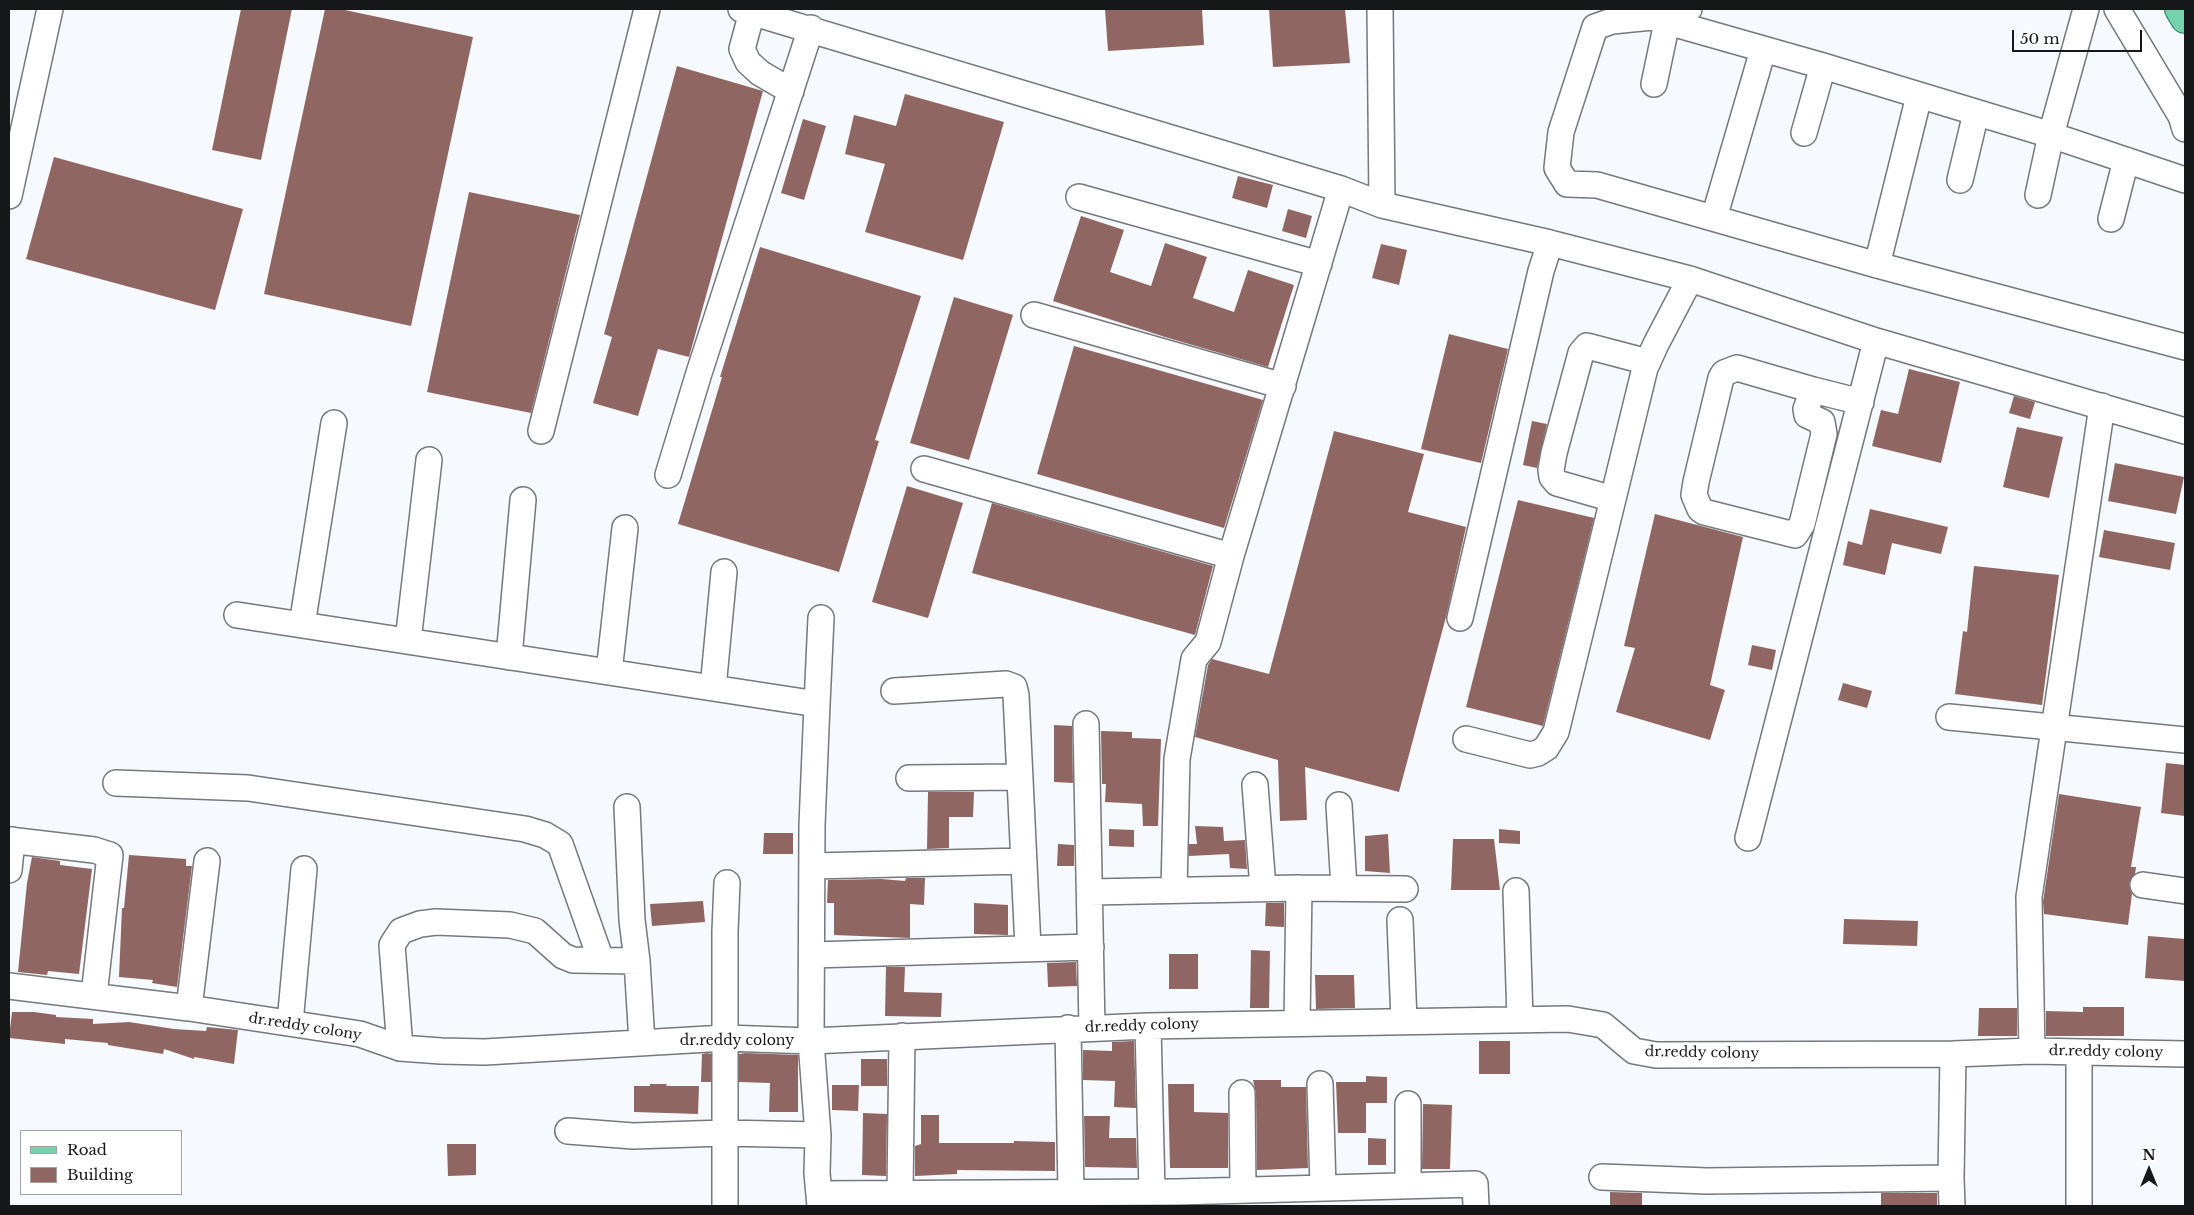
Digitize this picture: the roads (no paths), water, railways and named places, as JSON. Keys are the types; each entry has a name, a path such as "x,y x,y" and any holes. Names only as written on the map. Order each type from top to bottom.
{"main road":[{"path":"2179,9 2185,19"}],"street":[{"path":"9,196 50,9"},
{"path":"541,431 648,9"},
{"path":"1380,9 1382,205"},
{"path":"1660,20 1689,9"},
{"path":"2038,195 2051,135 2086,9"},
{"path":"2117,9 2180,116 2185,129"},
{"path":"791,91 760,73 748,62 742,49 747,10 812,28 1341,189 1382,205 1550,243 1690,280 1876,341 2185,431"},
{"path":"1654,84 1660,20"},
{"path":"2185,180 1976,112 1660,20 1612,21 1595,27 1561,132 1557,168 1567,184 1596,185 1876,265 2185,347"},
{"path":"668,475 702,364 812,28"},
{"path":"1714,218 1763,50"},
{"path":"1804,133 1823,66"},
{"path":"1876,265 1919,96"},
{"path":"1960,180 1976,112"},
{"path":"2111,219 2126,160"},
{"path":"1174,890 1176,759 1194,659 1208,642 1341,189"},
{"path":"1079,197 1319,264"},
{"path":"1460,618 1541,271 1550,243"},
{"path":"1466,738 1530,755 1538,754 1552,740 1559,722 1648,362 1690,280"},
{"path":"1034,315 1283,386"},
{"path":"1748,838 1876,341"},
{"path":"1613,499 1557,483 1552,477 1551,470 1554,453 1581,353 1587,346 1648,362"},
{"path":"1813,390 1806,409 1808,415 1822,422 1824,434 1800,530 1795,535 1789,534 1704,512 1700,509 1694,495 1696,482 1724,373 1737,368 1860,402"},
{"path":"2032,1051 2029,896 2102,406"},
{"path":"302,625 334,422"},
{"path":"408,641 429,460"},
{"path":"924,468 1232,556"},
{"path":"509,657 523,500"},
{"path":"609,672 624,528"},
{"path":"713,688 724,572"},
{"path":"237,615 817,704"},
{"path":"821,618 812,866 811,1041 818,1135 819,1200 900,1194 972,1200 1070,1192 1168,1196 1242,1190 1475,1184 1476,1206"},
{"path":"894,691 1006,684 1014,687 1016,695 1028,948"},
{"path":"1949,717 2055,729 2185,740"},
{"path":"1070,1192 1080,1028 1091,948 1086,724"},
{"path":"909,778 1019,777"},
{"path":"116,783 248,788 525,829 545,835 560,844 601,960"},
{"path":"1255,785 1263,888"},
{"path":"1339,805 1344,888"},
{"path":"627,807 632,920 637,961 642,1043"},
{"path":"9,870 10,840 94,850 110,855 94,995"},
{"path":"189,1008 207,861"},
{"path":"812,866 1024,861"},
{"path":"290,1023 304,870"},
{"path":"726,1206 724,1133 727,883"},
{"path":"2143,885 2185,891"},
{"path":"1090,892 1263,888 1405,889"},
{"path":"1297,1023 1299,888"},
{"path":"1516,891 1520,1019"},
{"path":"1400,920 1404,1021"},
{"path":"400,1048 392,945 401,931 420,924 436,922 510,925 534,931 563,956 574,960 637,961"},
{"path":"812,955 1028,948 1091,948"},
{"name":"dr.reddy colony","path":"9,986 94,995 360,1034 400,1048 484,1052 725,1038 811,1041 1148,1026 1568,1019 1603,1025 1634,1051 1656,1055 1953,1054 2032,1051 2185,1054"},
{"path":"1148,1026 1168,1196"},
{"path":"900,1194 902,1036"},
{"path":"2079,1206 2080,1052"},
{"path":"1952,1206 1950,1178 1953,1054"},
{"path":"1320,1084 1324,1187"},
{"path":"1242,1093 1242,1190"},
{"path":"1408,1104 1408,1185"},
{"path":"568,1131 633,1136 724,1133 818,1135"},
{"path":"1602,1177 1707,1181 1950,1178"}]}
